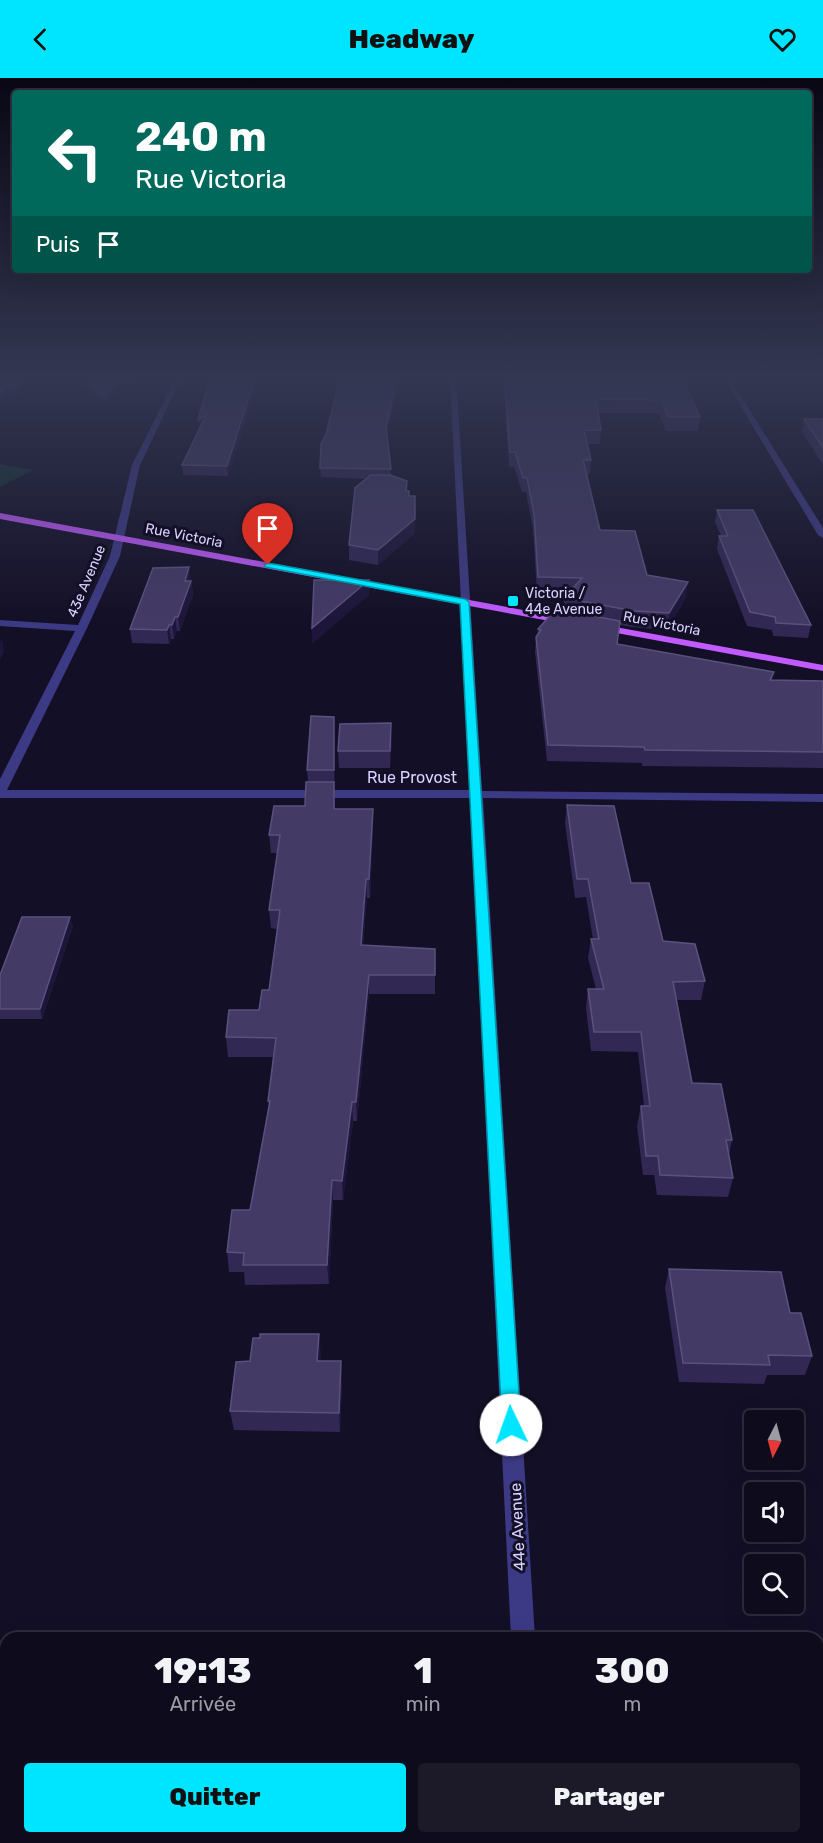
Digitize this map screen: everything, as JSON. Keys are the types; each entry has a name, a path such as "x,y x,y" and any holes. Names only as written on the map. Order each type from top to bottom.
{"main road":[{"name":"Rue Victoria","path":"0,516 576,623"},
{"name":"Rue Victoria","path":"588,625 823,668"}],"street":[{"name":"43e Avenue","path":"0,793 115,556 140,457"},
{"name":"44e Avenue","path":"457,457 523,1632"},
{"path":"775,457 823,535"},
{"path":"0,623 82,628"},
{"name":"Rue Provost","path":"0,793 476,794 823,798"}],"green space":[{"path":"0,464 33,470 0,487"}],"building":[{"path":"186,457 230,457 227,466 182,465"},
{"path":"320,457 390,457 391,469 320,468"},
{"path":"517,457 590,457 591,460 583,460 600,530 635,531 647,575 688,582 669,613 634,611 564,598 582,578 538,577 534,513 527,478 523,478"},
{"path":"371,475 390,475 407,481 406,491 409,491 409,496 415,496 415,519 378,550 349,545 355,488"},
{"path":"717,510 753,510 811,625 776,623 775,617 750,612 719,536 728,536"},
{"path":"189,567 185,581 191,581 178,617 175,617 172,625 169,625 167,630 130,629 153,568"},
{"path":"314,580 369,580 312,628"},
{"path":"556,609 620,621 617,644 774,672 770,680 823,681 823,752 645,750 644,747 548,745 536,637 541,630 538,629"},
{"path":"311,716 334,717 334,770 307,770"},
{"path":"391,723 390,751 338,751 340,724"},
{"path":"306,782 334,782 334,809 373,809 369,879 366,879 361,945 435,949 435,975 369,975 356,1102 352,1102 342,1181 332,1180 327,1265 243,1265 244,1253 227,1252 232,1210 250,1210 270,1101 268,1101 276,1038 226,1037 229,1010 259,1010 262,990 269,990 280,910 269,910 280,835 269,835 274,806 305,806"},
{"path":"567,805 614,806 631,883 649,883 663,941 695,944 705,981 673,982 692,1083 721,1084 732,1140 726,1140 733,1178 660,1175 658,1156 646,1156 641,1106 650,1106 641,1032 594,1032 588,989 604,989 591,939 599,939 588,879 577,879"},
{"path":"22,917 70,917 40,1009 0,1009 0,975"},
{"path":"669,1269 781,1272 790,1313 801,1313 812,1356 768,1355 770,1365 683,1363"},
{"path":"260,1334 319,1334 317,1361 341,1361 339,1413 230,1411 236,1362 250,1361 253,1338 260,1338"}],"place":[{"name":"Victoria / 44e Avenue","path":"513,601"}],"route":[{"path":"268,565 465,602 468,623 511,1425"}]}
